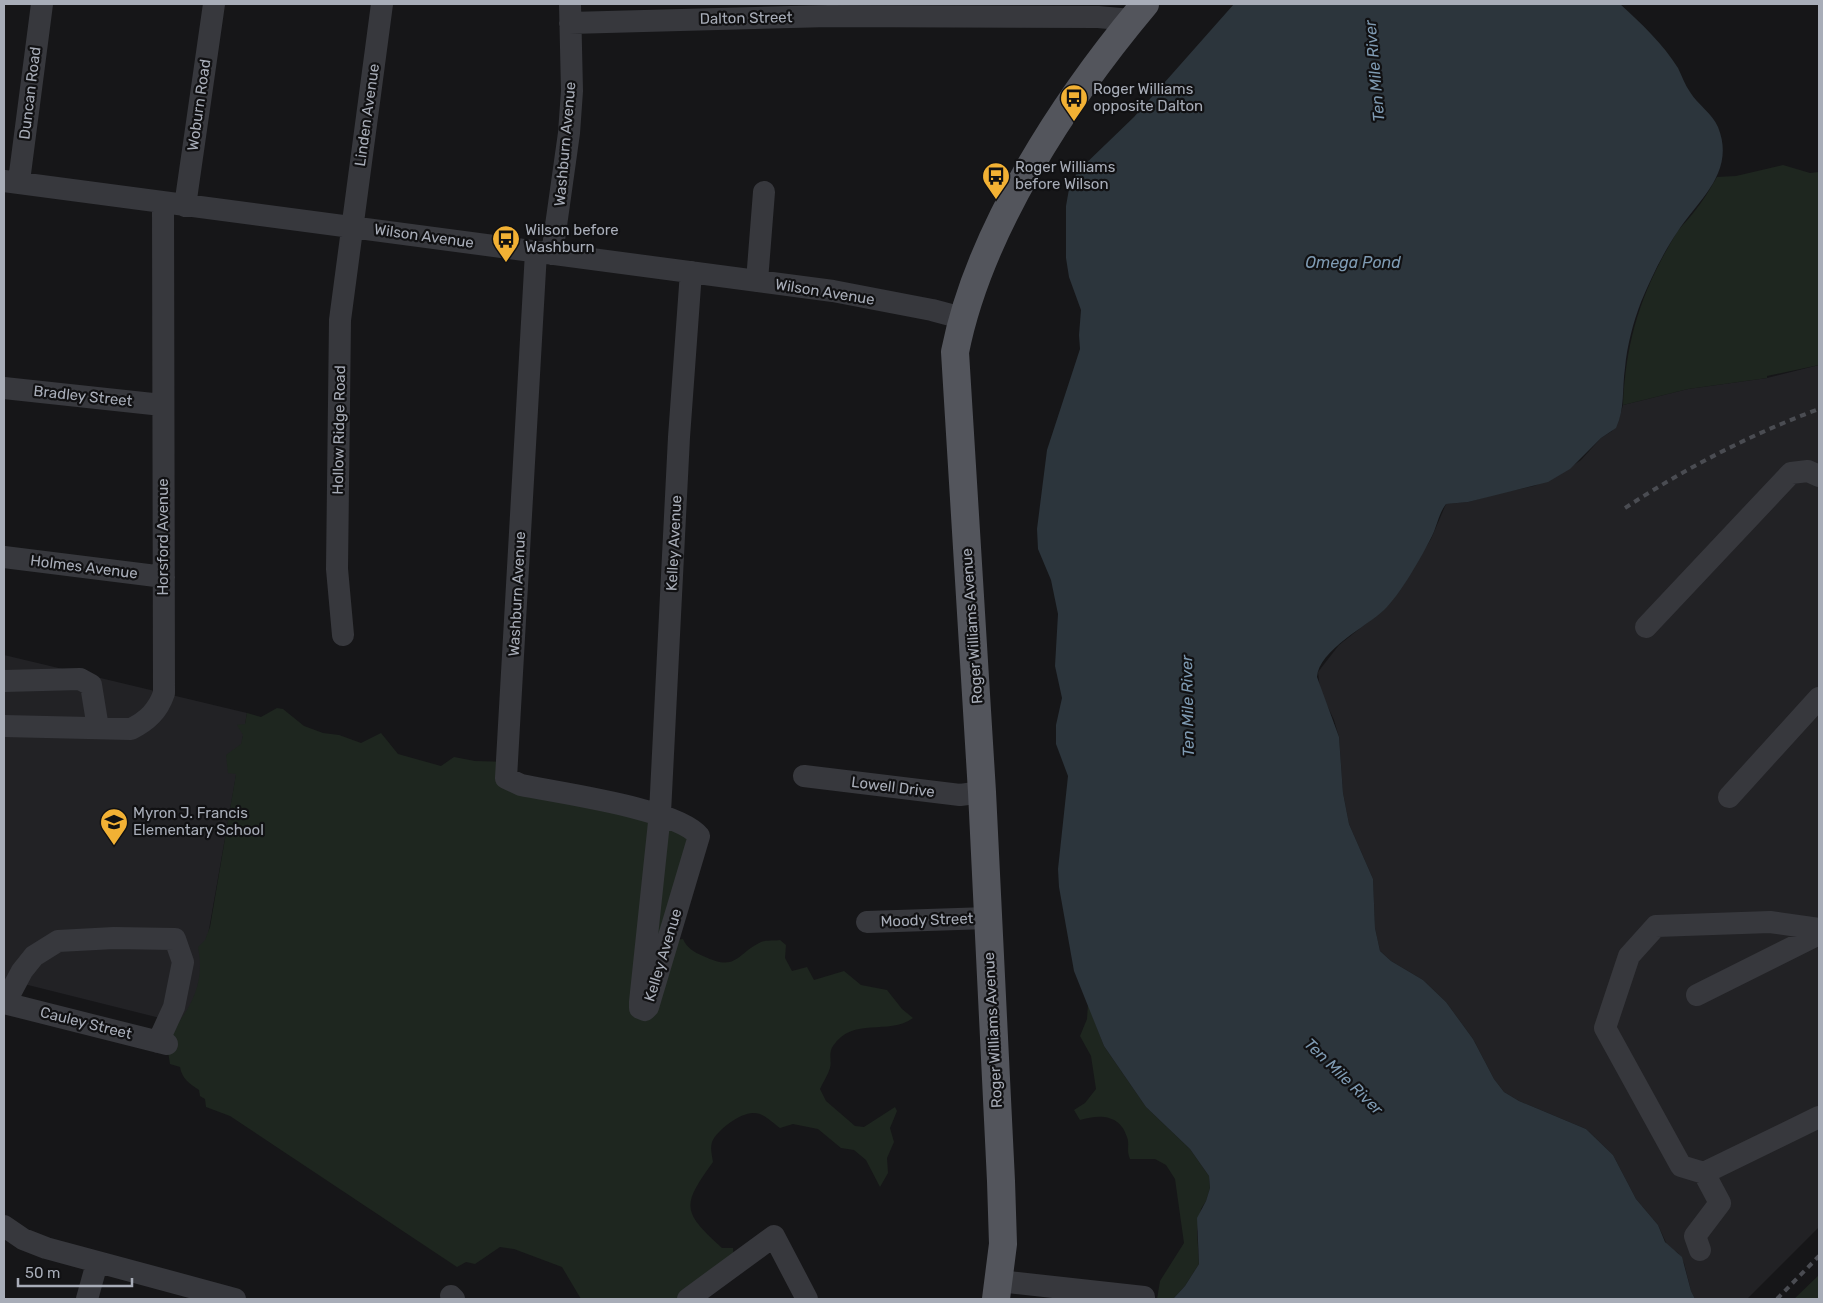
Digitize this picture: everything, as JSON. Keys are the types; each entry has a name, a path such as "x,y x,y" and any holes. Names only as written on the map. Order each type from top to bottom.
{"main road":[{"name":"Roger Williams Avenue","path":"998,1290 1003,1244 982,792 955,352 962,318 996,236 1020,187 1090,73 1138,12"}],"street":[{"name":"Duncan Road","path":"11,181 42,4"},
{"name":"Woburn Road","path":"174,204 214,4"},
{"name":"Linden Avenue","path":"352,226 382,4"},
{"name":"Dalton Street","path":"570,13 1098,17 1138,12"},
{"name":"Washburn Avenue","path":"570,13 572,91 569,132 544,253 506,778 521,785 660,813"},
{"name":"Wilson Avenue","path":"11,181 833,292 932,310 962,318"},
{"path":"757,282 764,192"},
{"name":"Horsford Avenue","path":"4,726 131,729 146,722 160,704 164,693 162,405 174,204"},
{"name":"Hollow Ridge Road","path":"343,635 337,569 340,320 352,226"},
{"name":"Kelley Avenue","path":"660,813 694,830 699,836 648,1007 645,1010 640,1008 640,1002 660,813 679,437 691,272"},
{"name":"Bradley Street","path":"4,388 162,405"},
{"path":"1646,627 1791,473 1808,472 1819,476"},
{"name":"Holmes Avenue","path":"4,557 164,577"},
{"path":"4,681 80,678 86,681 91,685 98,728"},
{"path":"1729,797 1819,698"},
{"name":"Lowell Drive","path":"804,776 960,795 982,792"},
{"name":"Moody Street","path":"867,922 988,918"},
{"path":"1819,929 1770,922 1656,926 1630,956 1605,1028 1681,1166 1704,1173 1819,1117"},
{"path":"1697,995 1819,934"},
{"name":"Cauley Street","path":"114,938 175,939 183,962 174,1008 163,1043 5,1003 22,971 34,956 58,942 114,938"},
{"path":"1700,1250 1695,1236 1720,1204 1704,1173"},
{"path":"4,1226 23,1239 46,1248 235,1299"},
{"path":"688,1299 774,1236 807,1299"},
{"path":"87,1299 97,1263"},
{"path":"998,1290 1144,1297"}],"shaded area":[{"path":"1783,165 1810,173 1819,172 1819,365 1767,376 1767,378 1688,389 1623,405 1628,357 1638,315 1654,274 1677,232 1700,204 1717,177 1736,176"},
{"path":"1819,365 1819,1227 1747,1299 1695,1299 1684,1263 1678,1253 1668,1247 1658,1225 1636,1199 1613,1155 1586,1129 1519,1101 1504,1092 1494,1079 1473,1039 1446,1002 1423,980 1391,961 1380,951 1375,928 1373,879 1349,824 1343,793 1339,737 1334,720 1320,690 1318,672 1339,645 1383,610 1394,597 1431,539 1446,504 1468,502 1534,486 1559,475 1581,460 1601,438 1612,431 1618,423 1623,405 1688,389 1767,378"},
{"name":"Myron J. Francis Elementary School","path":"4,655 247,713 192,1026 4,979"},
{"path":"277,708 283,709 304,726 361,743 381,733 398,754 441,766 454,757 475,761 511,762 511,773 689,830 668,941 683,939 694,951 703,956 714,961 729,962 761,942 780,940 786,945 785,958 792,971 807,967 814,980 844,971 861,985 887,990 902,1009 913,1018 893,1026 861,1029 841,1037 833,1046 830,1054 830,1068 820,1089 826,1101 855,1126 864,1127 895,1107 897,1111 890,1128 894,1142 887,1158 888,1173 880,1187 866,1160 854,1150 841,1148 818,1129 793,1124 780,1128 768,1118 757,1113 742,1116 724,1128 715,1137 711,1150 713,1162 691,1198 693,1216 699,1225 722,1248 733,1248 734,1261 680,1299 581,1299 562,1267 514,1249 500,1247 475,1264 466,1262 457,1267 230,1116 206,1107 205,1099 200,1096 199,1090 185,1078 180,1067 170,1064 166,1039 182,1018 194,997 200,974 198,947 205,940 210,927 236,774 228,773 226,755 241,744 243,735 237,725 245,724 247,713 261,717"},
{"path":"1088,1004 1104,1046 1146,1107 1190,1149 1209,1176 1210,1188 1201,1209 1197,1231 1199,1264 1185,1286 1173,1299 1157,1299 1160,1281 1184,1243 1175,1179 1166,1165 1155,1159 1130,1159 1124,1129 1114,1120 1094,1117 1080,1120 1074,1110 1085,1103 1096,1089 1091,1056 1080,1036 1087,1019"},
{"path":"1819,1275 1819,1299 1794,1299"}],"water":[{"name":"Omega Pond","path":"1234,4 1620,4 1659,42 1678,68 1690,92 1712,117 1718,127 1722,143 1722,158 1719,171 1705,196 1686,219 1667,248 1638,310 1627,351 1622,406 1616,428 1601,438 1570,469 1548,482 1468,502 1446,504 1428,544 1397,595 1376,617 1334,648 1320,667 1317,677 1339,737 1343,793 1349,824 1373,879 1375,928 1380,951 1391,961 1423,980 1446,1002 1473,1039 1494,1079 1504,1092 1519,1101 1586,1129 1613,1155 1636,1199 1658,1225 1665,1242 1682,1257 1695,1299 1173,1299 1185,1286 1199,1264 1197,1218 1210,1188 1209,1176 1190,1149 1146,1107 1104,1046 1074,971 1059,887 1058,869 1068,776 1056,744 1056,725 1062,698 1055,666 1058,614 1051,580 1038,549 1037,529 1047,450 1080,349 1081,310 1069,277 1066,258 1066,206 1069,189 1078,171 1134,117"}],"railway":[{"path":"1625,508 1671,479 1719,453 1769,429 1819,409"},
{"path":"1777,1299 1819,1256"}],"place":[{"name":"Roger Williams opposite Dalton","path":"1074,122"},
{"name":"Roger Williams before Wilson","path":"996,200"},
{"name":"Wilson before Washburn","path":"506,263"},
{"name":"Myron J. Francis Elementary School","path":"114,846"}],"water label":[{"name":"Ten Mile River","path":"1374,71"},
{"name":"Ten Mile River","path":"1187,706"},
{"name":"Ten Mile River","path":"1344,1076"}]}
